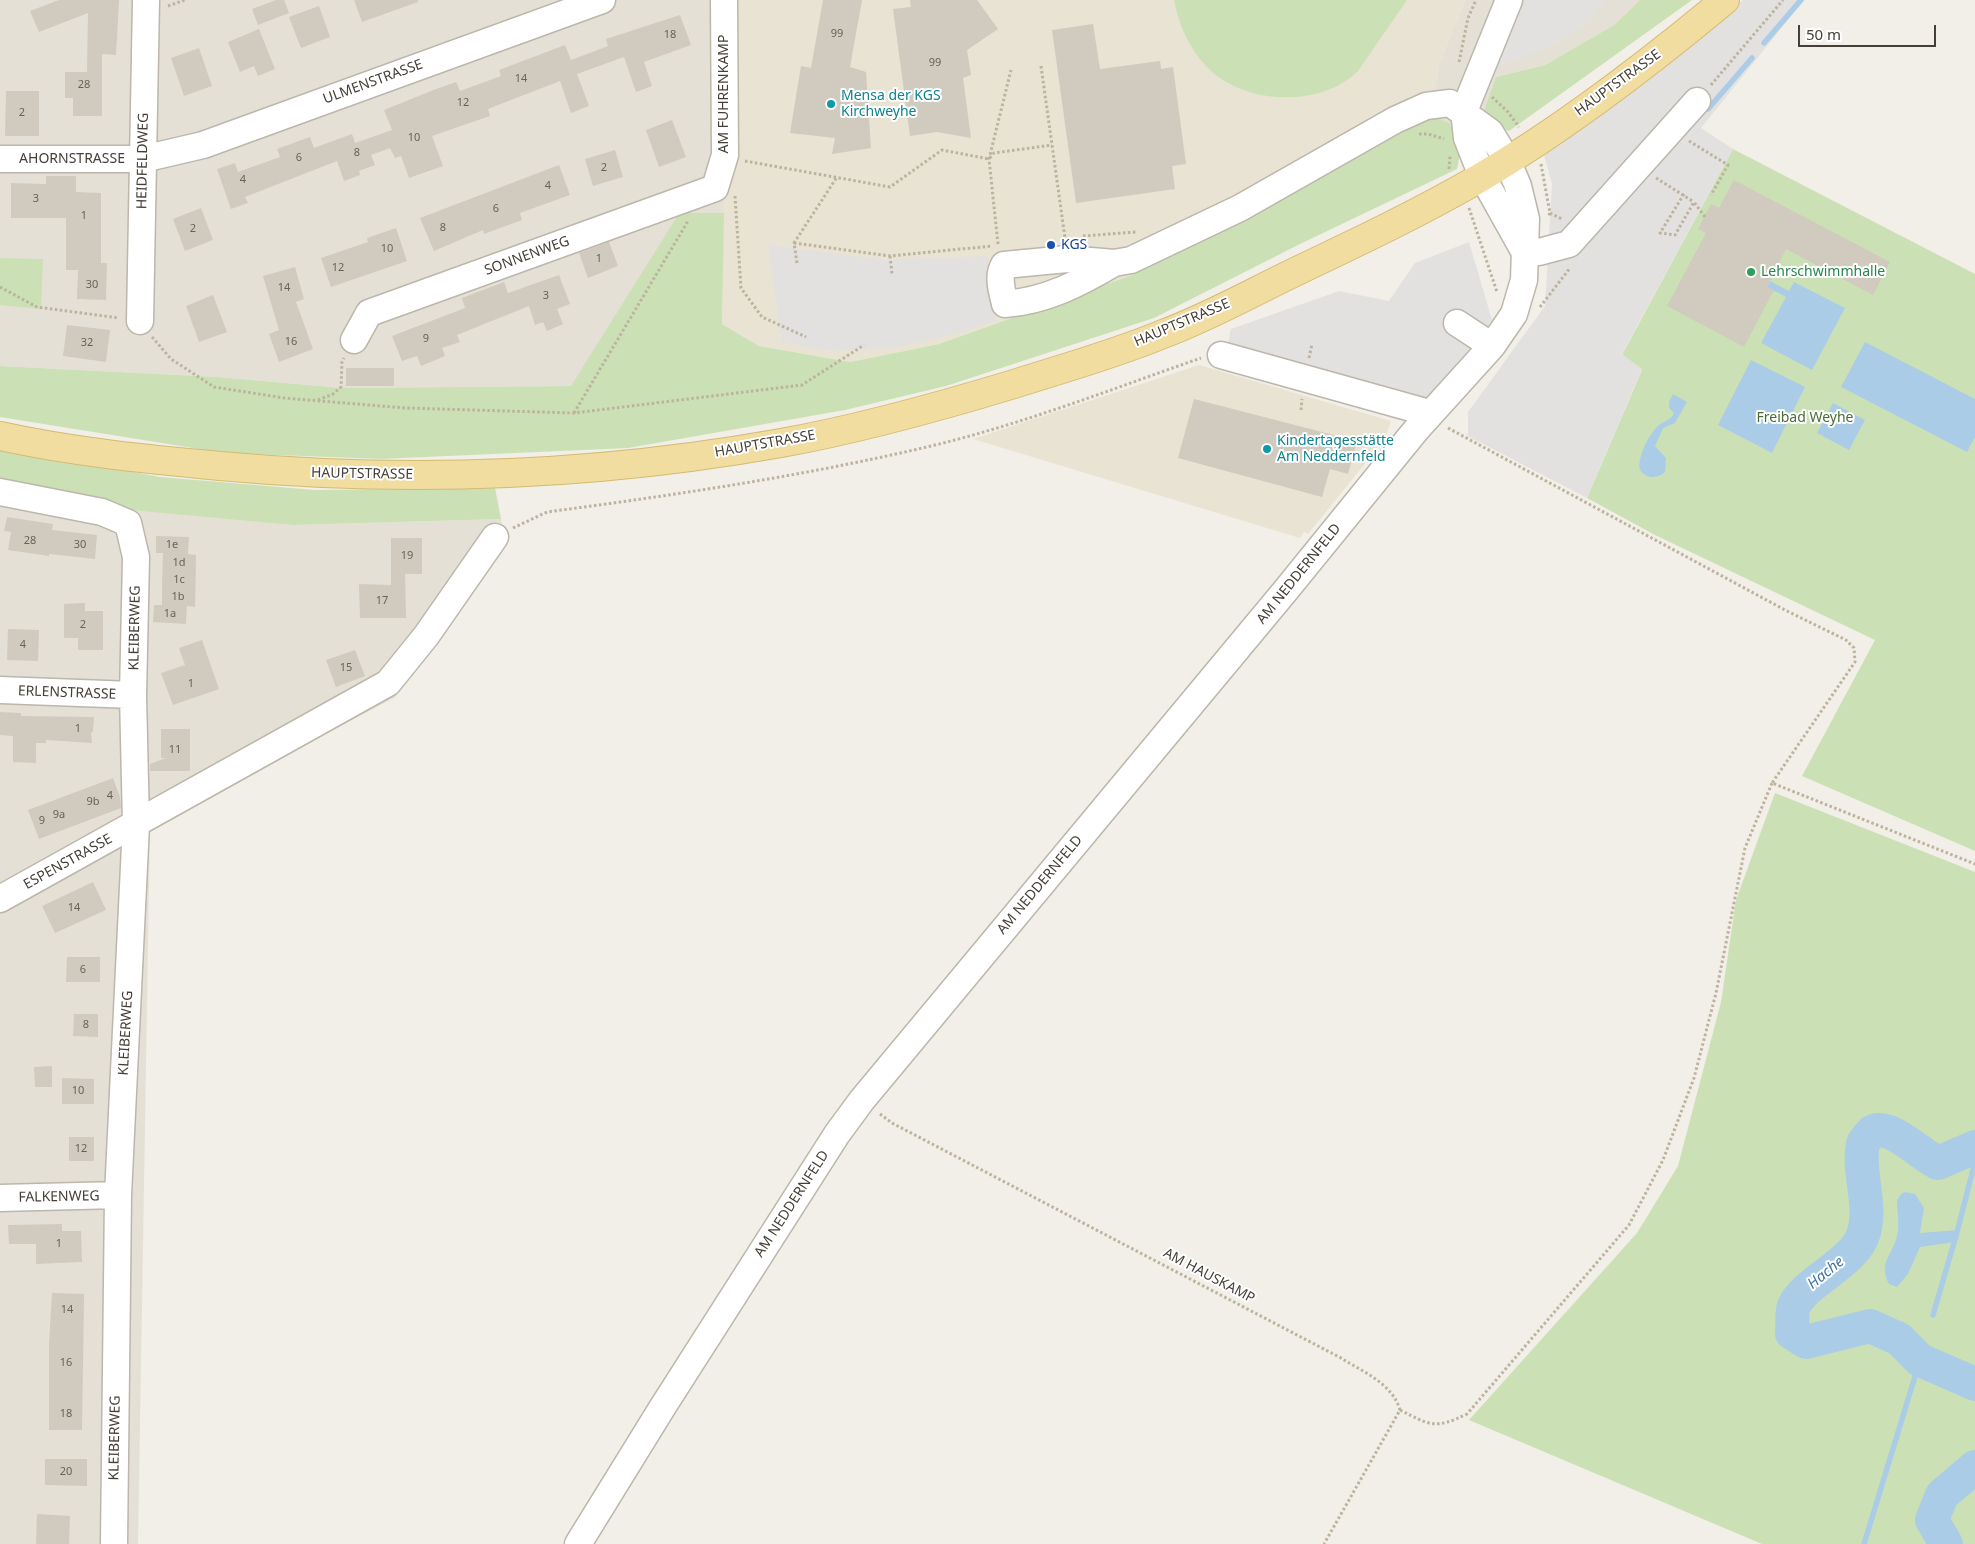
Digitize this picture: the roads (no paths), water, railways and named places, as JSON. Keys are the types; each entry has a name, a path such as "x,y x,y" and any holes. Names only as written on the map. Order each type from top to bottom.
{"main road":[{"name":"HAUPTSTRASSE","path":"0,436 47,446 181,463 288,472 399,476 526,473 657,462 784,442 937,407 1051,372 1164,334 1391,226 1471,183 1507,160 1597,99 1673,43 1725,0"}],"street":[{"name":"HEIDFELDWEG","path":"140,321 146,0"},
{"name":"ULMENSTRASSE","path":"143,159 203,145 602,0"},
{"name":"AM FUHRENKAMP","path":"724,0 725,187"},
{"path":"1471,183 1464,111 1509,0"},
{"path":"1524,251 1539,252 1569,244 1697,102"},
{"path":"1114,263 1057,293 1027,302 1006,304 1001,288 1003,251 1114,263 1131,260 1240,208 1395,120 1426,106 1450,103 1464,111 1490,132 1507,160"},
{"name":"AHORNSTRASSE","path":"0,159 143,159"},
{"name":"AM NEDDERNFELD","path":"578,1544 667,1400 832,1142 862,1100 1286,590 1416,430 1492,346 1514,314 1524,280 1526,219 1518,186 1507,160"},
{"name":"AM NEDDERNFELD","path":"1471,183 1524,251"},
{"name":"SONNENWEG","path":"354,340 369,313 725,187"},
{"path":"1457,323 1492,346"},
{"path":"1221,355 1433,418"},
{"name":"KLEIBERWEG","path":"0,492 102,512 128,523 136,557 133,695 136,825 118,1195 114,1544"},
{"name":"ESPENSTRASSE","path":"0,899 388,683 426,636 495,537"},
{"name":"ERLENSTRASSE","path":"0,690 133,695"},
{"name":"FALKENWEG","path":"0,1198 118,1195"}],"water":[{"path":"1770,281 1789,291 1794,282 1845,308 1812,370 1761,343 1786,297 1767,287"},
{"path":"1865,342 1975,399 1975,437 1967,452 1841,387"},
{"path":"1751,360 1805,387 1772,453 1718,425"},
{"path":"1673,394 1687,402 1675,423 1663,428 1655,446 1666,458 1665,472 1659,476 1648,476 1640,470 1640,459 1647,441 1654,431 1674,413 1669,408 1669,402"},
{"path":"1833,403 1865,420 1849,450 1817,433"},
{"path":"1902,1193 1915,1194 1924,1208 1920,1233 1958,1230 1955,1242 1920,1247 1908,1274 1897,1287 1889,1284 1885,1265 1898,1232 1897,1200"}],"waterway":[{"path":"1764,43 1801,0"},
{"path":"1708,109 1752,58"},
{"name":"Hache","path":"1975,1147 1938,1163 1896,1135 1879,1130 1872,1132 1864,1142 1862,1154 1866,1198 1864,1232 1859,1243 1851,1253 1800,1297 1794,1306 1792,1316 1792,1333 1806,1342 1870,1326 1899,1339 1920,1360 1975,1384"},
{"path":"1933,1315 1975,1162"},
{"path":"1864,1544 1920,1360"},
{"name":"Hache","path":"1946,1544 1932,1520 1942,1495 1975,1467"}],"place":[{"name":"Mensa der KGS Kirchweyhe","path":"831,104"},
{"name":"KGS","path":"1051,245"},
{"name":"Lehrschwimmhalle","path":"1751,272"},
{"name":"Kindertagesstätte Am Neddernfeld","path":"1267,449"}],"park label":[{"name":"Freibad Weyhe","path":"1805,418"}]}
